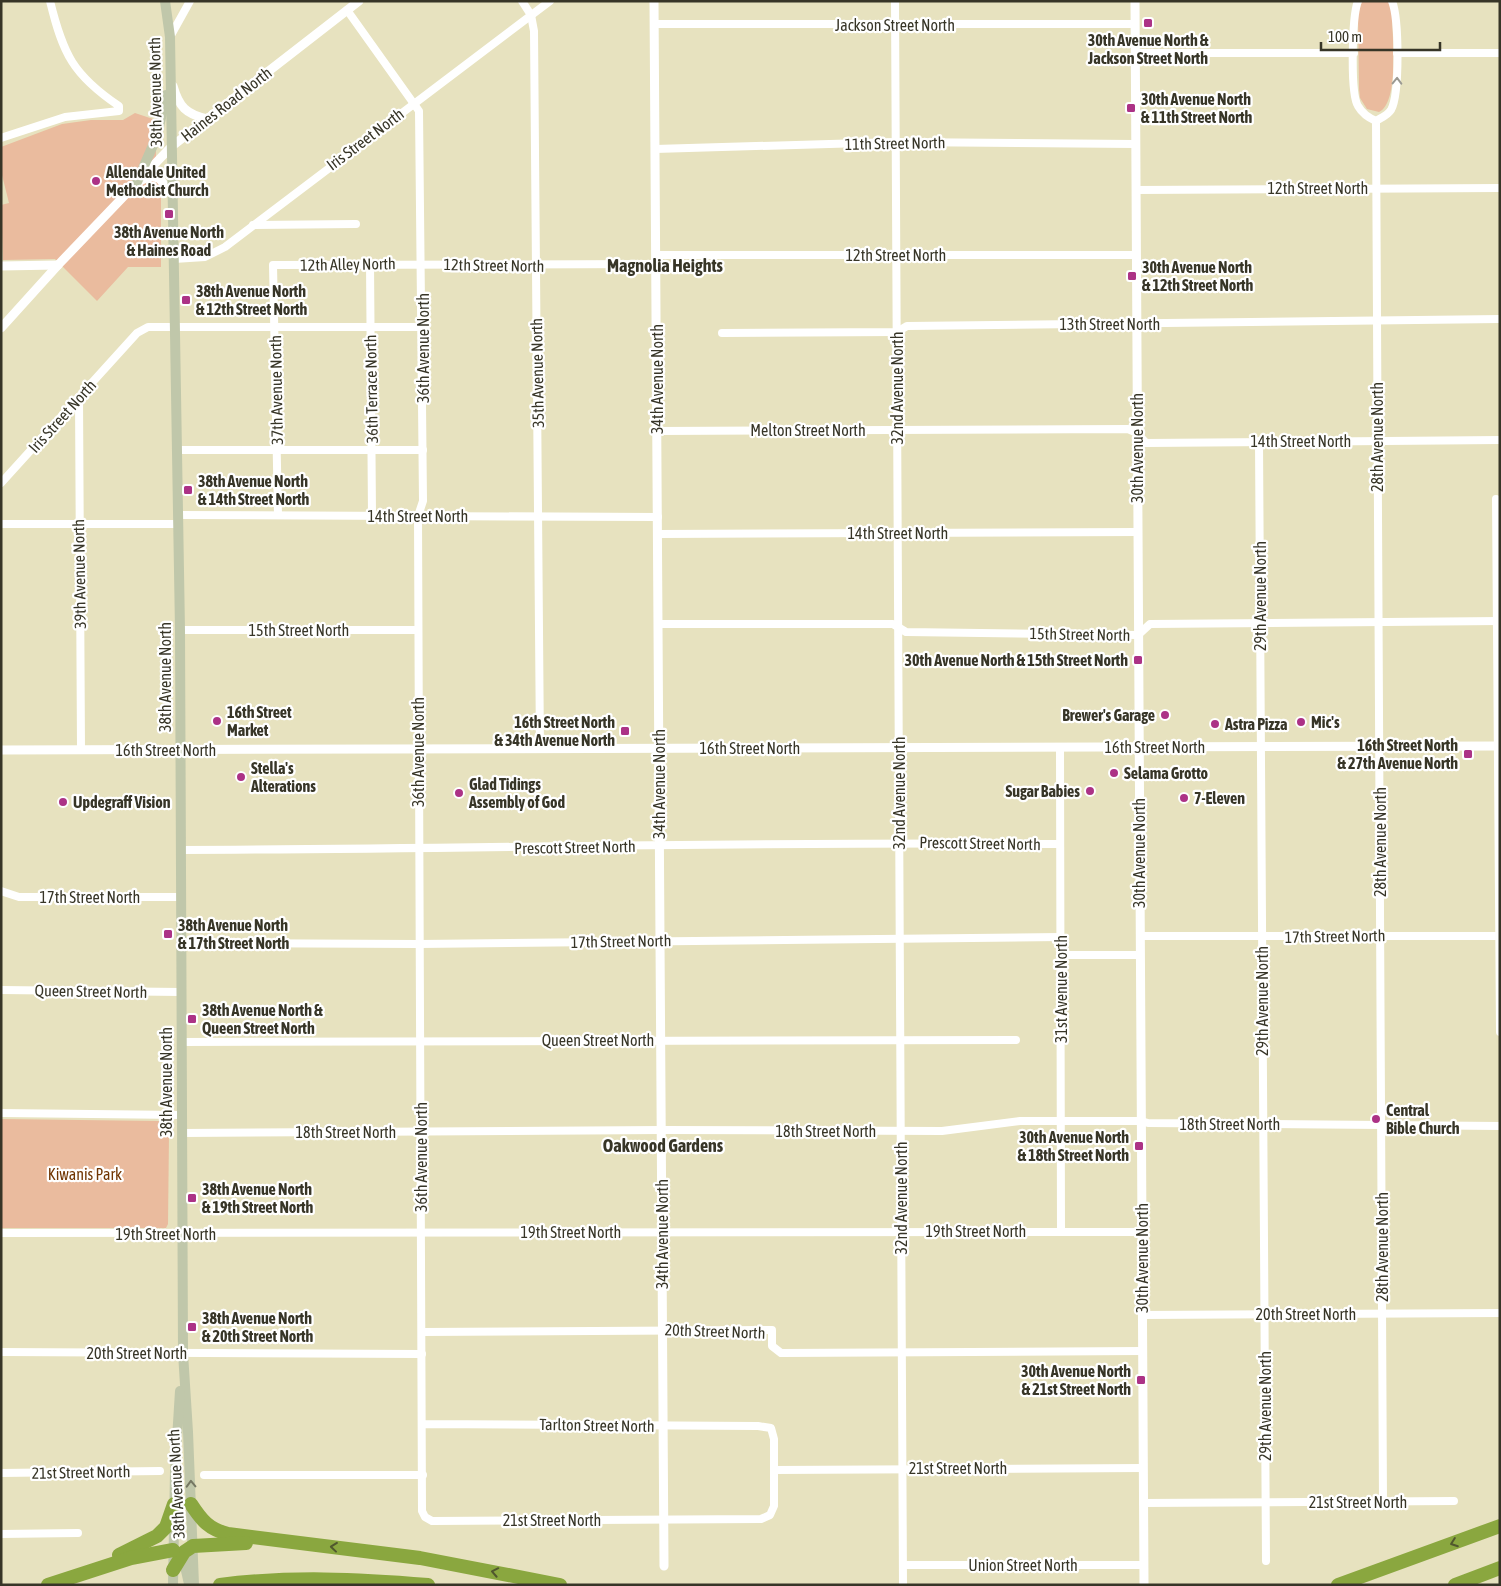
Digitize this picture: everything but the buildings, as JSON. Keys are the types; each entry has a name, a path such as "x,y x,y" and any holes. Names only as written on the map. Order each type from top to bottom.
{"highway":[{"path":"77,1574 157,1536 166,1527 174,1504"},
{"path":"192,1504 205,1524 215,1531 282,1542 412,1557 560,1585"},
{"path":"1338,1585 1500,1526"},
{"path":"48,1585 131,1558 177,1553 194,1546 282,1542"},
{"path":"173,1570 177,1553"},
{"path":"1455,1585 1500,1568"},
{"path":"223,1584 304,1579 428,1585"}],"main road":[{"name":"38th Avenue North","path":"165,1 170,37 174,327 178,450 183,1353 194,1546 194,1585"},
{"path":"137,182 157,136 163,114 167,84 171,78"},
{"name":"38th Avenue North","path":"183,1353 174,1504 177,1553 190,1585"},
{"path":"173,1570 173,1585"}],"street":[{"path":"1,138 65,117 119,111 119,106 80,74 66,55 59,37 50,1"},
{"path":"170,37 190,1"},
{"name":"Haines Road North","path":"1,328 58,265 171,147 359,1"},
{"name":"35th Avenue North","path":"522,1 531,15 534,31 540,749"},
{"name":"Iris Street North","path":"174,259 205,257 225,247 414,102 550,1"},
{"name":"34th Avenue North","path":"654,1 664,1566"},
{"name":"32nd Avenue North","path":"895,1 903,1585"},
{"name":"30th Avenue North","path":"1135,1 1144,1585"},
{"path":"1358,1 1354,16 1354,90 1358,106 1376,121 1390,111 1394,101 1397,53 1396,18 1392,1"},
{"name":"36th Avenue North","path":"347,10 419,111 423,327 423,501 418,516 418,849 422,1511 425,1517"},
{"name":"Jackson Street North","path":"654,24 1135,24"},
{"path":"1135,53 1354,53"},
{"path":"1397,53 1500,53"},
{"path":"171,78 177,101 184,111 207,119"},
{"name":"28th Avenue North","path":"1376,121 1383,1502"},
{"name":"11th Street North","path":"655,149 897,142 1135,144"},
{"path":"137,182 149,176 155,177 162,180 172,194"},
{"name":"12th Street North","path":"1136,190 1500,188"},
{"path":"253,225 356,224"},
{"name":"12th Street North","path":"422,264 536,266 656,260 1136,255"},
{"name":"36th Terrace North","path":"370,263 372,515"},
{"name":"12th Alley North","path":"274,265 422,264"},
{"path":"1,266 58,265"},
{"name":"37th Avenue North","path":"274,265 278,515"},
{"name":"13th Street North","path":"722,332 897,332 907,326 1500,319"},
{"name":"Iris Street North","path":"1,483 137,333 148,327 174,327"},
{"path":"174,327 423,327"},
{"name":"39th Avenue North","path":"79,397 78,524 81,750"},
{"name":"Melton Street North","path":"657,430 1128,429 1137,433"},
{"name":"14th Street North","path":"1137,433 1146,443 1500,440"},
{"name":"29th Avenue North","path":"1259,441 1266,1561"},
{"path":"178,450 423,450"},
{"path":"1496,498 1499,621 1500,1032"},
{"name":"14th Street North","path":"1,524 78,524 278,515 658,517"},
{"name":"14th Street North","path":"658,534 1138,532"},
{"name":"15th Street North","path":"658,624 893,624 906,632 1138,635 1150,624 1499,621"},
{"name":"15th Street North","path":"180,630 418,630"},
{"name":"16th Street North","path":"1,750 1499,746"},
{"name":"31st Avenue North","path":"1060,747 1061,1232"},
{"name":"Prescott Street North","path":"180,850 418,849 899,842 1060,844"},
{"name":"17th Street North","path":"1,891 19,897 180,897"},
{"name":"17th Street North","path":"1140,936 1500,936"},
{"name":"17th Street North","path":"181,943 419,944 1061,937"},
{"path":"1060,955 1140,955"},
{"name":"Queen Street North","path":"1,990 181,992"},
{"name":"Queen Street North","path":"181,1042 1016,1040"},
{"path":"1,1113 182,1114"},
{"name":"18th Street North","path":"182,1133 662,1130 901,1132 942,1131 1020,1121 1061,1120 1141,1121 1148,1123 1263,1122 1321,1126 1500,1126"},
{"name":"19th Street North","path":"1,1233 421,1234 432,1232 902,1230 1141,1232"},
{"name":"20th Street North","path":"1142,1315 1500,1313"},
{"name":"20th Street North","path":"422,1332 772,1330 772,1346 781,1354 1142,1351"},
{"name":"20th Street North","path":"1,1352 422,1354"},
{"name":"Tarlton Street North","path":"422,1424 758,1426 771,1428 774,1439 774,1470"},
{"name":"21st Street North","path":"425,1517 432,1521 761,1519 770,1516 774,1506 774,1470 1143,1468"},
{"name":"21st Street North","path":"1,1473 160,1471"},
{"path":"204,1475 423,1474"},
{"name":"21st Street North","path":"1143,1503 1454,1501"},
{"path":"1,1534 78,1533"},
{"name":"Union Street North","path":"903,1565 1143,1565"}],"green space":[{"path":"1362,1 1388,1 1392,13 1392,82 1386,106 1379,112 1367,109 1360,98 1358,15"},
{"path":"135,113 156,120 156,182 160,184 161,193 161,267 128,267 97,301 55,259 3,260 1,205 9,203 1,171 1,147 62,124 91,120 123,120"},
{"name":"Kiwanis Park","path":"1,1119 158,1121 165,1123 169,1134 168,1224 166,1228 1,1228"}],"place":[{"name":"30th Avenue North & Jackson Street North","path":"1148,23"},
{"name":"30th Avenue North & 11th Street North","path":"1131,108"},
{"name":"Allendale United Methodist Church","path":"96,181"},
{"name":"38th Avenue North & Haines Road","path":"169,214"},
{"name":"30th Avenue North & 12th Street North","path":"1132,276"},
{"name":"38th Avenue North & 12th Street North","path":"186,300"},
{"name":"38th Avenue North & 14th Street North","path":"188,490"},
{"name":"30th Avenue North & 15th Street North","path":"1138,660"},
{"name":"Brewer's Garage","path":"1165,715"},
{"name":"16th Street Market","path":"217,721"},
{"name":"Mic's","path":"1301,722"},
{"name":"Astra Pizza","path":"1215,724"},
{"name":"16th Street North & 34th Avenue North","path":"625,731"},
{"name":"16th Street North & 27th Avenue North","path":"1468,754"},
{"name":"Selama Grotto","path":"1114,773"},
{"name":"Stella's Alterations","path":"241,777"},
{"name":"Sugar Babies","path":"1090,791"},
{"name":"Glad Tidings Assembly of God","path":"459,793"},
{"name":"7-Eleven","path":"1184,798"},
{"name":"Updegraff Vision","path":"63,802"},
{"name":"38th Avenue North & 17th Street North","path":"168,934"},
{"name":"38th Avenue North & Queen Street North","path":"192,1019"},
{"name":"Central Bible Church","path":"1376,1119"},
{"name":"30th Avenue North & 18th Street North","path":"1139,1146"},
{"name":"38th Avenue North & 19th Street North","path":"192,1198"},
{"name":"38th Avenue North & 20th Street North","path":"192,1327"},
{"name":"30th Avenue North & 21st Street North","path":"1141,1380"}],"district":[{"name":"Magnolia Heights","path":"665,265"},
{"name":"Oakwood Gardens","path":"663,1145"}]}
